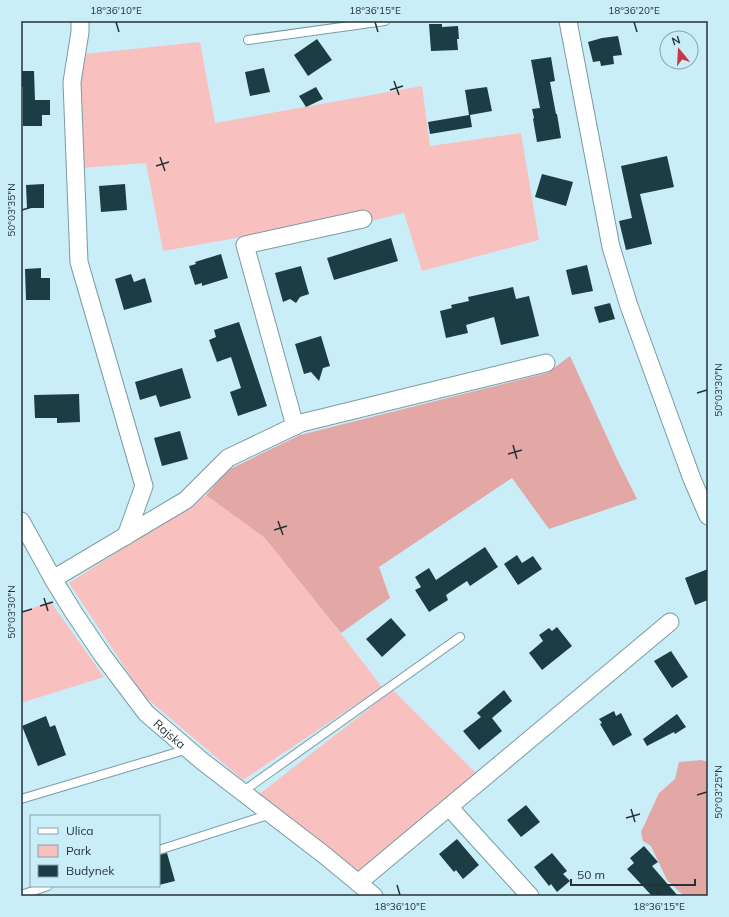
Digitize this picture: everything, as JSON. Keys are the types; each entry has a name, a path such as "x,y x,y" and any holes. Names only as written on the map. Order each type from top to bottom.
{"street":[{"path":"80,21 80,32 72,82 79,262 144,486 126,536"},
{"path":"568,21 610,247 629,306 692,479 708,516"},
{"path":"295,426 244,245 363,219"},
{"path":"53,579 186,500 228,458 301,423 546,362"},
{"name":"Rajska","path":"21,521 53,579 74,613 102,656 146,713 188,749 323,854 374,896"},
{"path":"358,883 670,622"},
{"path":"449,807 530,896"}],"lane":[{"path":"248,40 385,21"},
{"path":"242,792 460,637"},
{"path":"21,799 188,749"},
{"path":"160,850 271,814"},
{"path":"21,894 45,887"}],"green space":[{"path":"200,42 215,123 422,86 430,146 521,133 539,240 422,271 404,213 371,221 368,212 163,251 146,163 82,168 79,74 84,54"},
{"path":"206,495 265,538 382,687 243,780 143,695 69,583"},
{"path":"50,601 104,677 21,703 21,613"},
{"path":"393,690 480,777 364,875 258,795"}],"shaded area":[{"path":"570,356 637,499 549,529 512,478 379,567 390,598 341,633 265,538 206,495 228,470 300,435 547,373"},
{"path":"701,760 708,762 708,896 684,896 667,880 651,846 643,841 641,832 659,793 675,779 679,762"}],"building":[{"path":"429,24 442,24 442,27 458,26 458,50 431,51"},
{"path":"618,36 622,55 613,56 614,64 601,66 600,61 593,62 588,42"},
{"path":"317,39 332,60 308,76 294,55"},
{"path":"551,57 555,81 550,82 561,138 537,142 532,109 540,108 531,60"},
{"path":"264,68 270,92 250,96 245,72"},
{"path":"21,71 34,71 35,100 50,100 50,115 42,115 42,126 23,126 23,87 21,87"},
{"path":"316,87 323,99 306,107 299,96"},
{"path":"487,87 492,111 470,115 472,127 430,134 428,122 469,115 465,90"},
{"path":"667,156 674,187 640,194 652,244 626,250 619,221 632,218 621,166"},
{"path":"542,174 573,182 566,206 535,197"},
{"path":"44,184 44,208 27,208 26,185"},
{"path":"125,184 127,210 101,212 99,186"},
{"path":"391,238 398,261 334,280 327,258"},
{"path":"221,254 228,278 202,286 202,283 195,285 189,266 196,264 195,262"},
{"path":"587,265 593,291 572,295 566,270"},
{"path":"301,266 309,294 300,297 296,303 290,299 283,302 275,273"},
{"path":"41,268 41,278 50,278 50,300 26,300 25,269"},
{"path":"131,274 134,282 145,278 152,302 124,310 115,279"},
{"path":"513,287 516,299 529,296 539,336 501,345 494,317 466,325 468,333 446,338 440,311 452,308 451,305 469,301 468,297"},
{"path":"610,303 615,319 599,323 594,307"},
{"path":"239,322 267,406 238,416 230,392 241,388 231,357 217,362 209,340 216,337 214,330"},
{"path":"321,336 330,366 323,368 319,381 311,372 304,374 295,344"},
{"path":"182,368 191,398 160,407 156,395 140,400 135,382"},
{"path":"79,394 80,422 57,423 57,418 35,418 34,395"},
{"path":"180,431 188,459 162,466 154,438"},
{"path":"485,547 498,567 470,586 467,581 446,595 448,600 429,612 415,590 421,587 415,577 429,568 436,580"},
{"path":"517,555 522,563 533,556 542,569 518,585 504,564"},
{"path":"708,569 708,600 695,605 685,578"},
{"path":"391,618 406,635 382,657 366,639"},
{"path":"557,627 572,646 542,670 529,653 543,641 539,635 549,628 552,631"},
{"path":"671,651 688,677 672,688 654,661"},
{"path":"504,690 512,701 492,718 502,731 479,750 463,731 481,717 477,713"},
{"path":"614,711 616,716 621,713 632,735 613,746 600,724 602,723 599,719"},
{"path":"677,714 686,727 675,734 674,732 647,746 643,739"},
{"path":"46,716 50,727 55,725 66,755 38,766 22,726"},
{"path":"526,805 540,822 521,837 507,820"},
{"path":"457,839 479,865 463,879 456,870 454,872 439,854"},
{"path":"644,846 658,862 652,866 678,896 652,896 627,869 634,863 630,858"},
{"path":"167,853 175,881 160,885 160,855"},
{"path":"552,853 567,871 563,874 570,881 557,892 551,884 549,886 534,867"}]}
